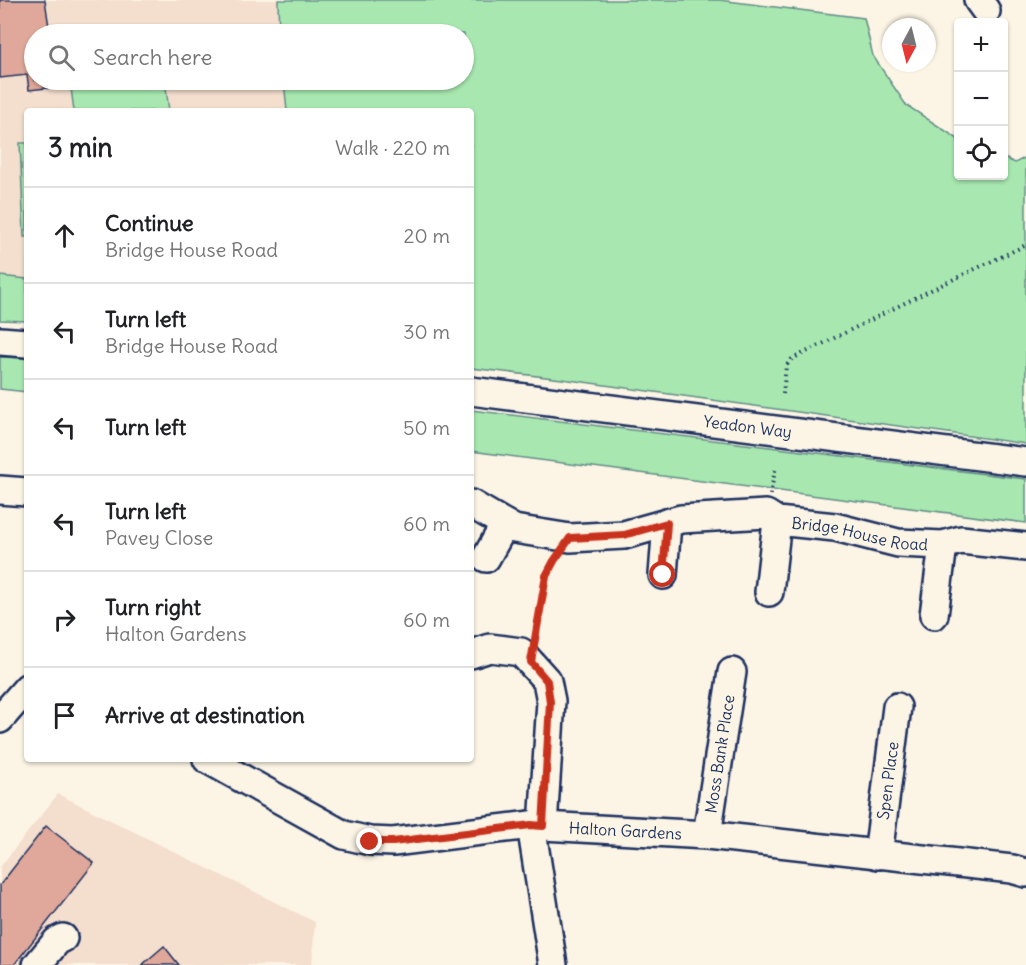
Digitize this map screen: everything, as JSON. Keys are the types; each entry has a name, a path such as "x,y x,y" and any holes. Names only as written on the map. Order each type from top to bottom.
{"street":[{"path":"0,341 24,343"},
{"name":"Yeadon Way","path":"474,391 1026,462"},
{"path":"0,490 24,492"},
{"name":"Bridge House Road","path":"474,506 514,529 570,538 624,535 681,519 707,516 771,517 835,527 897,543 943,545 961,540 1026,547"},
{"name":"Bridge House Road","path":"769,592 771,517"},
{"path":"663,575 667,523"},
{"path":"486,558 505,524"},
{"name":"Bridge House Road","path":"934,615 943,545"},
{"path":"474,653 490,648 521,652 547,681 550,702 537,826 553,965"},
{"name":"Moss Bank Place","path":"707,835 732,672"},
{"path":"0,719 24,691"},
{"name":"Spen Place","path":"878,855 897,707"},
{"name":"Halton Gardens","path":"212,762 344,835 370,842 393,842 537,826 707,835 1012,869 1026,873"},
{"path":"37,965 57,941 63,938"}],"path":[{"path":"783,394 786,366 792,359 1026,245"},
{"path":"771,517 776,466"},
{"path":"531,662 546,576 570,538"}],"shaded area":[{"path":"0,0 278,0 279,24 24,24 24,90 285,90 287,108 24,108 24,279 0,276"},
{"path":"58,794 315,922 312,965 0,965 0,867"}],"green space":[{"path":"278,0 719,0 864,18 873,56 906,105 954,136 954,180 1008,180 1008,160 1015,163 1026,157 1026,444 474,368 474,108 287,108 285,90 474,90 474,24 279,24"},
{"path":"71,90 166,90 169,108 74,108"},
{"path":"20,143 24,143 24,237"},
{"path":"0,276 24,279 24,321 0,320"},
{"path":"0,357 24,358 24,392 0,389"},
{"path":"474,410 1026,479 1026,523 474,451"}],"building":[{"path":"0,0 45,0 49,24 24,24 24,75 0,78"},
{"path":"46,826 94,863 14,965 0,965 0,885"},
{"path":"164,946 179,965 142,965"}],"route":[{"path":"370,842 393,842 531,825 543,826 550,702 547,681 531,662 546,576 570,538 624,535 667,523 663,575"}]}
